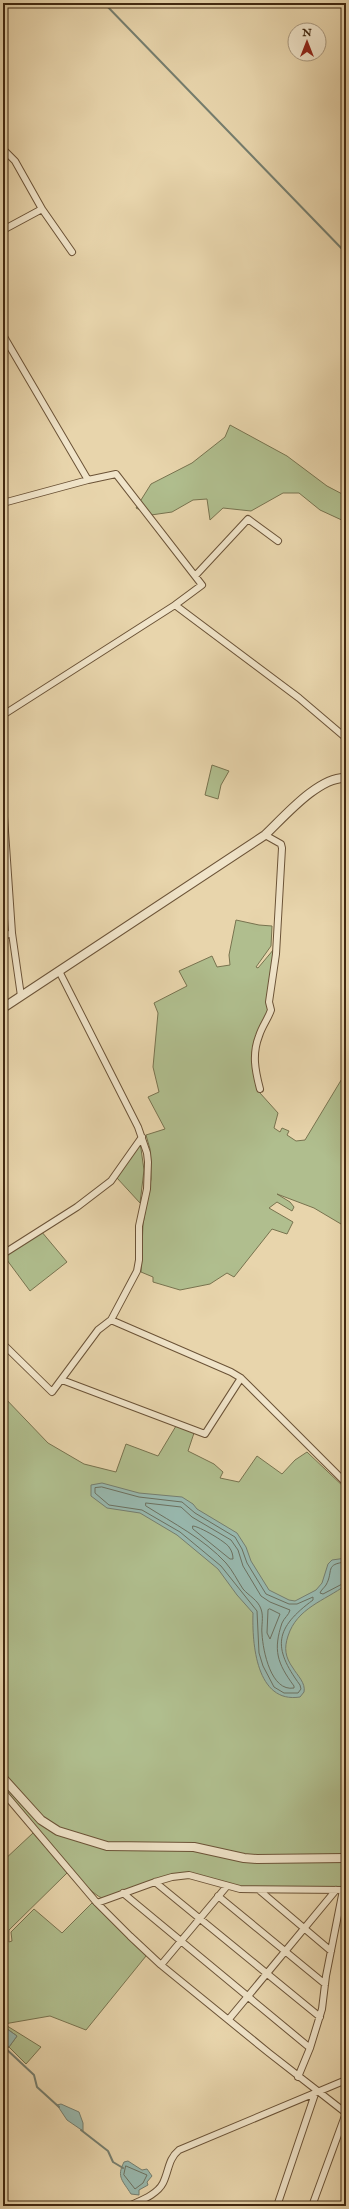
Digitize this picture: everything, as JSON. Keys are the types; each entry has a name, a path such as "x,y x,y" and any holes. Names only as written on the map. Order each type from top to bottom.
{"street":[{"path":"3,149 15,161 42,209 72,252"},
{"path":"3,230 42,209"},
{"path":"3,335 88,480"},
{"path":"3,503 116,474 202,585 175,605 3,715"},
{"path":"195,576 248,519 278,541"},
{"path":"175,605 299,698 346,738"},
{"path":"3,1008 264,835 300,802 324,784 332,779 346,778"},
{"path":"3,802 12,933 21,996"},
{"path":"260,1089 255,1070 255,1050 259,1034 271,1010 269,1002 276,954 282,848 281,844 264,835"},
{"path":"3,936 12,933"},
{"path":"3,1344 52,1392 98,1330 111,1320 136,1271 139,1260 139,1226 147,1189 147,1153 142,1137 59,971"},
{"path":"3,1254 77,1207 111,1181 142,1137"},
{"path":"111,1320 242,1378 346,1483"},
{"path":"62,1380 205,1434 242,1378"},
{"path":"3,1778 41,1820 58,1831 107,1846 194,1847 249,1858 346,1858"},
{"path":"3,1792 97,1903 161,1965 229,2019 298,2077 346,2113 312,2206"},
{"path":"97,1903 155,1882 172,1877 188,1875 227,1886 259,1890 345,1890 331,1951 320,2017 310,2048 298,2077"},
{"path":"155,1882 266,1975 320,2017"},
{"path":"161,1965 227,1886"},
{"path":"259,1890 304,1930 331,1951"},
{"path":"229,2019 336,1890"},
{"path":"123,1893 310,2048"},
{"path":"218,1896 325,1984"},
{"path":"129,2206 150,2195 163,2184 173,2155 179,2150 316,2091 346,2080"},
{"path":"277,2206 316,2091"}],"green space":[{"path":"230,425 287,456 327,486 346,496 346,522 320,510 299,493 283,493 251,511 223,508 210,520 207,499 193,500 172,512 151,515 136,508 151,484 192,463 225,437"},
{"path":"212,765 229,771 221,785 218,799 205,795"},
{"path":"236,920 272,926 271,946 256,967 258,968 274,949 268,1014 257,1035 257,1086 260,1093 278,1113 274,1128 280,1132 282,1128 289,1131 287,1135 296,1141 305,1140 346,1072 346,1227 314,1208 277,1194 290,1202 294,1207 292,1211 277,1202 269,1208 293,1222 287,1234 272,1229 234,1277 227,1273 210,1284 180,1290 153,1282 153,1277 141,1272 143,1224 151,1179 150,1149 146,1135 165,1129 148,1097 159,1092 153,1067 158,1013 154,1003 187,986 179,971 212,956 217,967 230,965 229,955"},
{"path":"140,1142 144,1170 140,1203 117,1178"},
{"path":"41,1231 67,1262 30,1291 4,1256"},
{"path":"3,1396 48,1443 84,1464 116,1472 126,1444 158,1456 176,1426 194,1433 188,1451 214,1464 223,1472 220,1478 239,1482 257,1456 282,1474 295,1460 307,1452 346,1489 346,1888 242,1887 188,1874 102,1898 82,1882 3,1792"},
{"path":"33,1833 67,1873 9,1930 9,1942 12,1941 11,1932 34,1909 62,1933 92,1903 146,1956 86,2030 50,2016 4,2024 41,2047 26,2064 9,2047 17,2036 3,2026 3,1861"},
{"path":"3,2042 9,2047 7,2048"}],"water":[{"path":"102,1483 139,1493 182,1497 193,1504 197,1509 237,1533 246,1547 251,1561 269,1590 289,1600 295,1601 316,1590 322,1583 328,1564 332,1560 346,1558 346,1585 312,1606 298,1618 292,1626 288,1636 286,1645 287,1656 290,1664 304,1685 304,1692 300,1697 285,1697 274,1691 266,1681 260,1669 256,1655 253,1613 237,1595 218,1569 177,1535 140,1513 107,1508 91,1496 91,1485"},
{"path":"3,2026 17,2036 9,2047 3,2042"},
{"path":"61,2104 79,2112 83,2123 83,2131 67,2120 57,2105"},
{"path":"128,2161 142,2170 147,2169 152,2176 147,2182 148,2185 139,2190 139,2195 131,2194 122,2179 122,2167 124,2162"}],"waterway":[{"path":"104,3 346,253"},
{"path":"3,2046 34,2075 37,2087 59,2107"},
{"path":"81,2130 108,2151 113,2162 123,2168"},
{"path":"145,2202 147,2206"}]}
